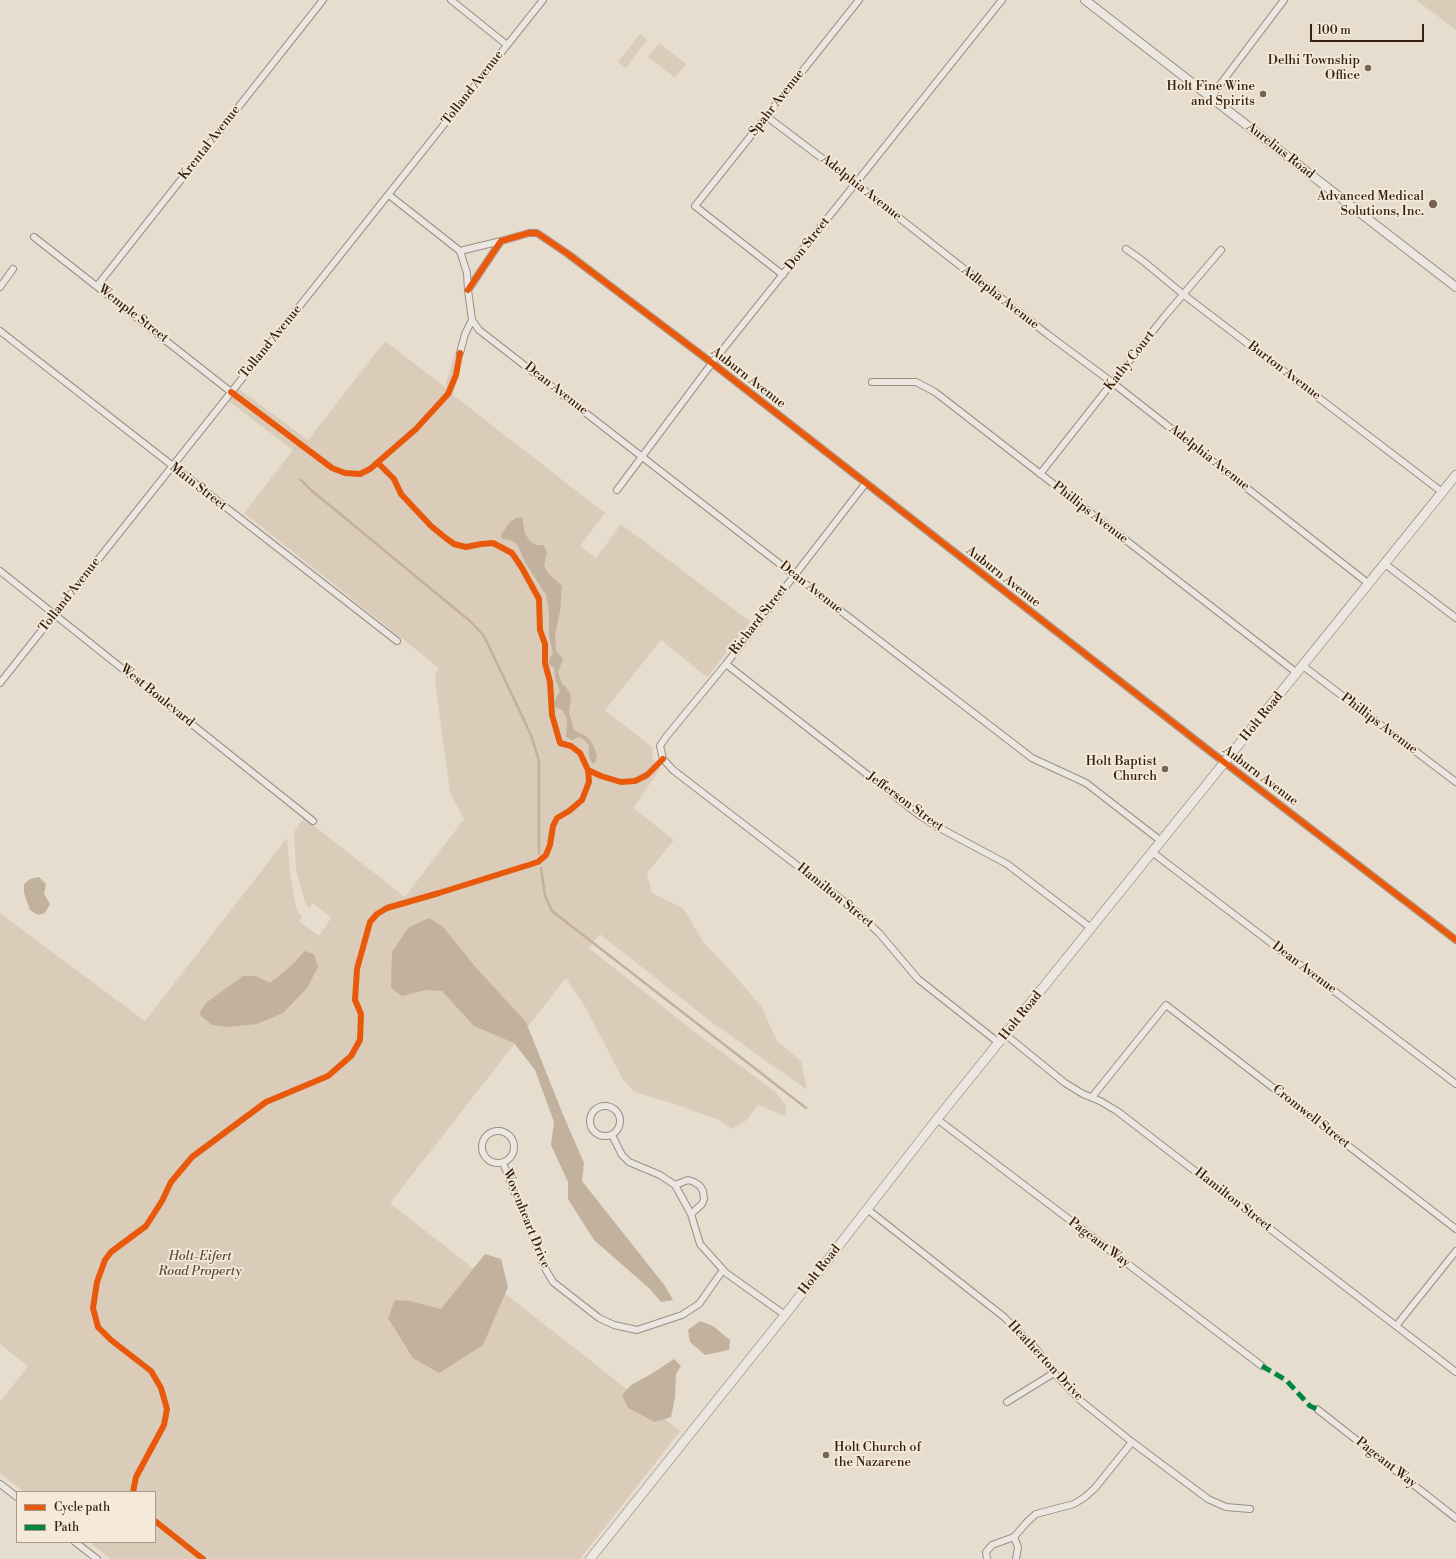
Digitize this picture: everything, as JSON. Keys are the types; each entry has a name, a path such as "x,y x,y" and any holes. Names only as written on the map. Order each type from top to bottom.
{"main road":[{"name":"Holt Road","path":"590,1559 785,1315 937,1119 1456,475"}],"street":[{"name":"Krental Avenue","path":"97,286 323,0"},
{"path":"451,0 507,45"},
{"name":"Tolland Avenue","path":"0,683 543,0"},
{"name":"Spahr Avenue","path":"783,275 695,206 859,0"},
{"name":"Don Street","path":"617,490 712,363 1002,0"},
{"name":"Aurelius Road","path":"1085,0 1456,287"},
{"path":"1210,98 1284,0"},
{"name":"Adelphia Avenue","path":"766,116 954,261"},
{"path":"389,195 460,251 467,273 472,320 465,334 460,353"},
{"name":"Auburn Avenue","path":"501,241 529,233 537,233 568,254 712,363 1224,763 1456,940"},
{"name":"Wemple Street","path":"34,237 231,392"},
{"path":"460,251 501,241"},
{"path":"468,290 501,241"},
{"name":"Burton Avenue","path":"1126,250 1143,261 1184,295 1442,492"},
{"name":"Kathy Court","path":"1040,474 1220,250"},
{"name":"Adlepha Avenue","path":"954,261 1047,334"},
{"path":"0,287 13,269"},
{"name":"Dean Avenue","path":"472,320 479,330 1032,758 1086,783 1161,841"},
{"name":"Main Street","path":"0,331 397,641"},
{"name":"Adelphia Avenue","path":"1047,334 1113,383 1369,584"},
{"name":"Phillips Avenue","path":"872,382 916,382 935,392 1040,474 1300,670 1456,782"},
{"name":"Richard Street","path":"663,759 660,746 666,737 726,664 865,484"},
{"path":"1385,564 1456,618"},
{"name":"West Boulevard","path":"0,571 313,821"},
{"name":"Jefferson Street","path":"726,664 919,815 936,826 1007,864 1091,928"},
{"name":"Hamilton Street","path":"663,759 673,770 851,907 879,933 918,979 999,1043"},
{"name":"Dean Avenue","path":"1152,852 1456,1084"},
{"name":"Cromwell Street","path":"1092,1097 1166,1005 1456,1229"},
{"name":"Hamilton Street","path":"1006,1034 1065,1083 1117,1111 1456,1372"},
{"path":"600,1106 610,1106 618,1112 621,1122 616,1132 612,1135 607,1136 598,1134 591,1127 590,1117 592,1112 600,1106"},
{"name":"Pageant Way","path":"937,1119 1262,1366"},
{"name":"Wovenheart Drive","path":"492,1132 504,1132 512,1138 514,1145 512,1155 509,1160 503,1163 493,1163 483,1154 482,1149 484,1140 492,1132"},
{"path":"612,1135 622,1155 629,1162 660,1175 675,1185 691,1214 700,1244 723,1270 785,1315"},
{"name":"Wovenheart Drive","path":"503,1163 546,1270 553,1282 599,1318 614,1325 637,1330 682,1315 699,1304 723,1270"},
{"path":"675,1185 688,1180 700,1186 703,1191 704,1199 702,1204 691,1214"},
{"name":"Heatherton Drive","path":"867,1209 1004,1317 1036,1349 1054,1373 1081,1401 1132,1442 1208,1499 1226,1507 1250,1509"},
{"path":"1396,1326 1456,1251"},
{"path":"1007,1402 1054,1373"},
{"name":"Pageant Way","path":"1317,1409 1456,1518"},
{"path":"987,1559 986,1552 992,1544 1014,1537 1036,1514 1074,1504 1085,1498 1095,1488 1132,1442"},
{"path":"0,1484 16,1496"},
{"path":"1014,1537 1018,1547 1016,1559"},
{"path":"76,1543 98,1559"}],"green space":[{"path":"1416,0 1456,0 1456,30"},
{"path":"640,34 647,40 626,68 618,62"},
{"path":"659,43 686,64 675,78 648,57"},
{"name":"Holt-Eifert Road Property","path":"385,341 445,387 455,352 464,353 453,395 605,513 580,546 596,558 621,524 751,622 707,677 661,640 605,710 652,747 653,759 661,768 633,808 674,840 647,873 652,893 683,908 704,943 761,1006 777,1041 801,1061 807,1090 710,1021 600,934 589,948 700,1036 776,1092 786,1106 785,1116 758,1105 747,1120 732,1129 719,1120 675,1104 634,1092 622,1078 587,1010 566,978 390,1203 680,1431 580,1559 111,1559 90,1543 156,1543 156,1491 23,1491 0,1473 0,1402 28,1366 0,1344 0,913 145,1021 287,838 290,873 296,908 302,917 299,921 319,936 331,918 313,903 309,908 305,902 296,870 294,832 304,818 405,897 464,819 450,792 435,681 436,673 439,668 244,513 293,450 226,399 236,387 308,440"}],"shaded area":[{"path":"522,517 525,534 530,541 536,545 543,545 547,552 544,566 548,573 562,586 560,611 555,636 556,651 563,659 558,672 562,684 566,687 571,696 569,713 574,730 586,736 592,743 597,755 595,763 592,763 589,756 589,746 585,740 579,737 572,740 566,737 567,719 563,711 554,704 560,691 555,678 554,668 549,664 549,659 553,653 549,636 549,613 546,595 525,562 517,544 510,540 502,539 501,535 510,522 516,518"},
{"path":"39,877 46,884 44,894 50,904 45,913 38,915 30,910 24,893 24,884 30,879"},
{"path":"429,918 443,927 478,970 526,1022 584,1163 582,1181 665,1286 673,1300 661,1302 650,1289 594,1240 568,1199 568,1182 551,1145 554,1122 535,1070 514,1043 474,1026 442,991 426,990 402,996 391,988 392,952 408,928"},
{"path":"305,951 314,954 318,967 307,988 283,1013 257,1024 228,1027 212,1025 199,1014 206,1003 243,976 256,976 270,983 291,966"},
{"path":"485,1254 501,1259 508,1287 483,1345 439,1373 413,1358 388,1318 395,1300 410,1301 441,1309"},
{"path":"700,1321 713,1326 730,1340 729,1350 705,1355 690,1342 688,1330"},
{"path":"674,1359 681,1366 676,1374 675,1397 671,1417 655,1422 628,1408 622,1395 631,1385"}],"waterway":[{"path":"301,480 311,490 470,621 484,636 531,735 539,761 539,854"},
{"path":"541,868 545,896 552,911 806,1108"}],"marked path":[{"path":"1262,1366 1286,1380 1310,1406 1317,1409"}],"cycle path":[{"path":"468,290 501,241 529,233 537,233 568,254 712,363 1207,749 1456,940"},
{"path":"231,392 332,468 345,473 360,474 370,469 416,429 448,394 456,375 460,353"},
{"path":"133,1491 136,1477 164,1425 167,1409 161,1388 151,1371 111,1340 98,1327 93,1308 97,1282 105,1260 111,1252 146,1226 162,1201 171,1182 192,1157 266,1102 328,1076 351,1056 360,1040 361,1014 355,1000 357,969 370,922 377,914 387,908 538,862 546,855 550,845 553,826 557,818 569,811 582,800 589,782 588,770 580,753 571,746 560,743 552,715 550,682 545,663 545,644 540,630 539,599 522,568 512,553 493,543 466,547 454,544 447,539 431,526 401,494 394,479 378,463"},
{"path":"588,770 621,782 635,781 647,775 663,759"},
{"path":"156,1522 203,1559"}],"place":[{"name":"Delhi Township Office","path":"1368,68"},
{"name":"Holt Fine Wine and Spirits","path":"1263,94"},
{"name":"Advanced Medical Solutions, Inc.","path":"1433,204"},
{"name":"Holt Baptist Church","path":"1165,769"},
{"name":"Holt Church of the Nazarene","path":"826,1455"}]}
